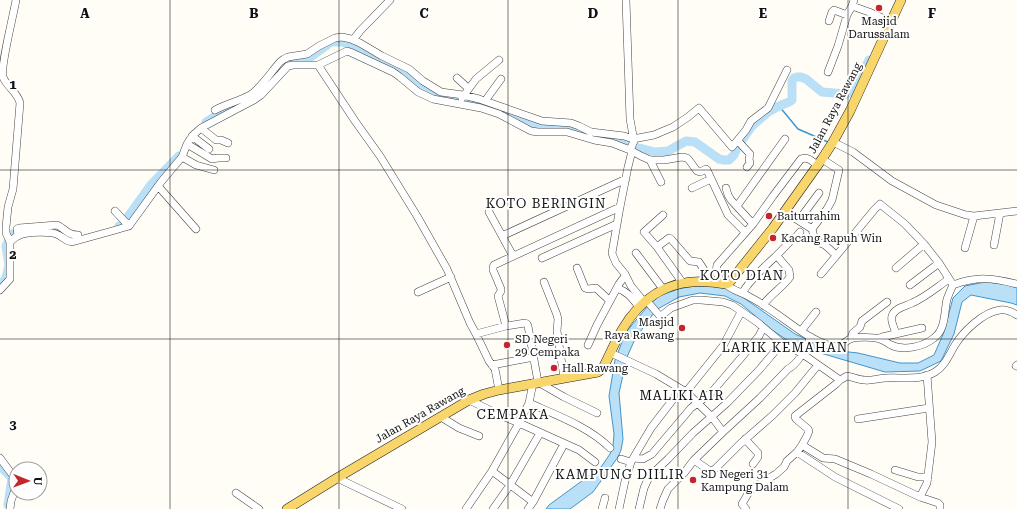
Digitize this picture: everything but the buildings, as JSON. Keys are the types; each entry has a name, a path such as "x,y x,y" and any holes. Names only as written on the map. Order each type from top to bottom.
{"main road":[{"name":"Jalan Raya Rawang","path":"287,509 469,400 499,390 536,382 598,372 613,354 622,330 631,316 663,289 682,282 696,281 729,283 785,212 833,142 850,111 889,21 901,0"}],"street":[{"path":"0,290 9,282 11,276 10,242 6,233 8,207 13,189 20,103 19,98 4,80 3,71 16,0"},
{"path":"353,40 390,0"},
{"path":"626,0 632,146 612,253 616,263 625,274 631,286 645,303"},
{"path":"828,72 838,46 847,15 853,3 889,21"},
{"path":"829,21 834,10 847,15"},
{"path":"215,110 251,94 284,59 307,54 335,38 342,37 360,43 409,69 438,91 499,114 531,131 538,132 568,127 574,124 591,132 624,136 632,146 650,160 661,182"},
{"path":"18,233 53,232 66,241 72,242 112,231 127,223 182,157 192,136 201,128 258,98 288,66 315,64 345,52 350,52 400,77 416,91 433,99 461,99 485,102 539,120 558,123 594,140 632,146 673,127 699,108 732,147 740,142 752,121 768,108 787,70"},
{"path":"307,54 380,156 417,216 447,269 470,323 489,361 495,369 499,390"},
{"path":"461,99 476,79 499,60"},
{"path":"457,78 468,88"},
{"path":"485,102 502,79"},
{"path":"201,128 216,140 221,140 228,143"},
{"path":"192,136 209,149"},
{"path":"737,206 785,139"},
{"path":"740,142 750,154 750,163 747,167"},
{"path":"833,142 853,152 892,181 936,205 966,215 974,216 1017,211"},
{"path":"187,144 212,160 226,158"},
{"path":"182,157 196,165 214,170"},
{"path":"650,160 664,160 682,157 687,158 697,171 700,172 706,169 728,215 745,232"},
{"path":"719,283 719,277 716,272 717,265 753,224 801,159 804,158 808,158 839,170 832,200 812,229"},
{"path":"502,236 626,179"},
{"path":"692,188 711,179"},
{"path":"158,186 196,229"},
{"path":"726,188 728,195 753,224"},
{"path":"799,220 819,193"},
{"path":"821,274 880,204 905,224 924,244 939,263 951,282 940,332 930,341 912,347 902,348 892,345 880,338"},
{"path":"506,326 498,296 501,289 493,270 494,265 620,207"},
{"path":"115,211 127,223"},
{"path":"489,212 513,256"},
{"path":"785,212 812,229 814,237 836,255"},
{"path":"994,245 1000,213"},
{"path":"663,215 644,232 657,247 682,282"},
{"path":"965,248 974,216"},
{"path":"542,258 618,224"},
{"path":"10,242 18,233 18,228 57,225 62,227 68,234 78,235"},
{"path":"742,293 758,273 800,232"},
{"path":"657,247 669,238 671,239 690,261 699,262 719,283 764,305 811,338 829,345 836,346 843,344 851,338 853,333 860,327 862,321 887,302"},
{"path":"896,268 924,244"},
{"path":"636,253 663,289"},
{"path":"764,305 767,299 788,281 790,277 789,270 777,256"},
{"path":"910,285 939,263"},
{"path":"577,268 585,288 596,288 610,301"},
{"path":"588,345 597,325 625,276"},
{"path":"418,292 451,277"},
{"path":"896,334 891,319 893,313 951,282 984,278 1017,284"},
{"path":"544,282 558,319 557,331 564,378"},
{"path":"617,288 645,303 661,316 676,305 693,300 723,302 732,305 782,343 788,345 840,380"},
{"path":"746,509 742,503 752,489 776,474 784,467 787,461 797,452 808,436 808,429 796,419 795,416 840,380 847,376 870,380 918,377 927,375 940,368 962,336 976,322 985,316 1000,310 1007,310 1017,315"},
{"path":"619,509 625,481 633,460 651,428 723,346 741,312"},
{"path":"801,331 816,312"},
{"path":"466,509 492,471 520,422 529,403 536,382 534,357 527,324 506,326 476,334"},
{"path":"621,459 643,459 652,454 691,408 698,404 711,392 741,358 759,336 763,328"},
{"path":"851,338 880,338 922,328"},
{"path":"660,509 668,489 694,460 760,398 788,368 792,367 802,354 811,338"},
{"path":"639,509 644,488 649,477 693,433 744,386 782,343"},
{"path":"613,354 656,374 684,391 712,417 723,432"},
{"path":"492,365 534,357"},
{"path":"694,460 708,470 713,471 795,393 818,365"},
{"path":"920,497 927,483 932,442 927,375"},
{"path":"536,382 597,414"},
{"path":"469,400 579,450 595,462"},
{"path":"529,403 577,425 601,439 610,448"},
{"path":"858,419 929,408"},
{"path":"441,416 459,428 479,436"},
{"path":"493,509 510,485 540,433"},
{"path":"746,439 758,453 758,457 753,464"},
{"path":"528,509 534,502 564,444"},
{"path":"802,445 823,458 835,459 920,497 938,503 940,509"},
{"path":"797,452 835,477 899,509"},
{"path":"0,458 8,469"},
{"path":"895,470 928,477"},
{"path":"492,471 534,502"},
{"path":"337,478 402,509"},
{"path":"236,493 259,509"},
{"path":"602,509 605,498"}],"water":[{"path":"985,282 1005,284 1017,288 1017,305 971,295 962,302 954,334 941,361 920,371 885,372 800,347 772,330 741,304 725,296 700,293 679,297 656,310 635,339 627,357 619,393 623,439 618,457 593,492 570,509 546,509 549,505 601,467 610,454 613,446 614,434 609,396 615,360 626,332 647,307 659,296 678,289 694,286 716,286 734,291 795,334 831,350 858,353 900,363 918,363 934,355 944,332 953,298 965,286"}],"waterway":[{"path":"287,63 305,61 331,42 343,42 403,72 425,91 497,109 527,124 571,126 600,138 655,152 668,151 686,141 695,142 719,159 729,160 734,155 738,146 752,126 768,112 792,100 792,81 794,78 801,77 806,79 822,92 846,94 855,88 869,60"},
{"path":"206,122 233,105 240,103"},
{"path":"779,106 798,129 828,142"},
{"path":"119,226 122,225 150,186 179,156"},
{"path":"41,229 52,229 74,239 76,238"},
{"path":"0,286 6,278 9,265 6,246 11,235 19,231 26,230"},
{"path":"0,466 12,478 8,505"}],"place":[{"name":"Masjid Darussalam","path":"879,8"},
{"name":"Baiturrahim","path":"769,216"},
{"name":"Kacang Rapuh Win","path":"773,238"},
{"name":"Masjid Raya Rawang","path":"682,328"},
{"name":"SD Negeri 29 Cempaka","path":"507,345"},
{"name":"Hall Rawang","path":"554,368"},
{"name":"SD Negeri 31 Kampung Dalam","path":"693,480"}],"district":[{"name":"KOTO BERINGIN","path":"546,203"},
{"name":"KOTO DIAN","path":"742,275"},
{"name":"LARIK KEMAHAN","path":"785,347"},
{"name":"MALIKI AIR","path":"682,395"},
{"name":"CEMPAKA","path":"513,414"},
{"name":"KAMPUNG DIILIR","path":"620,474"}]}
